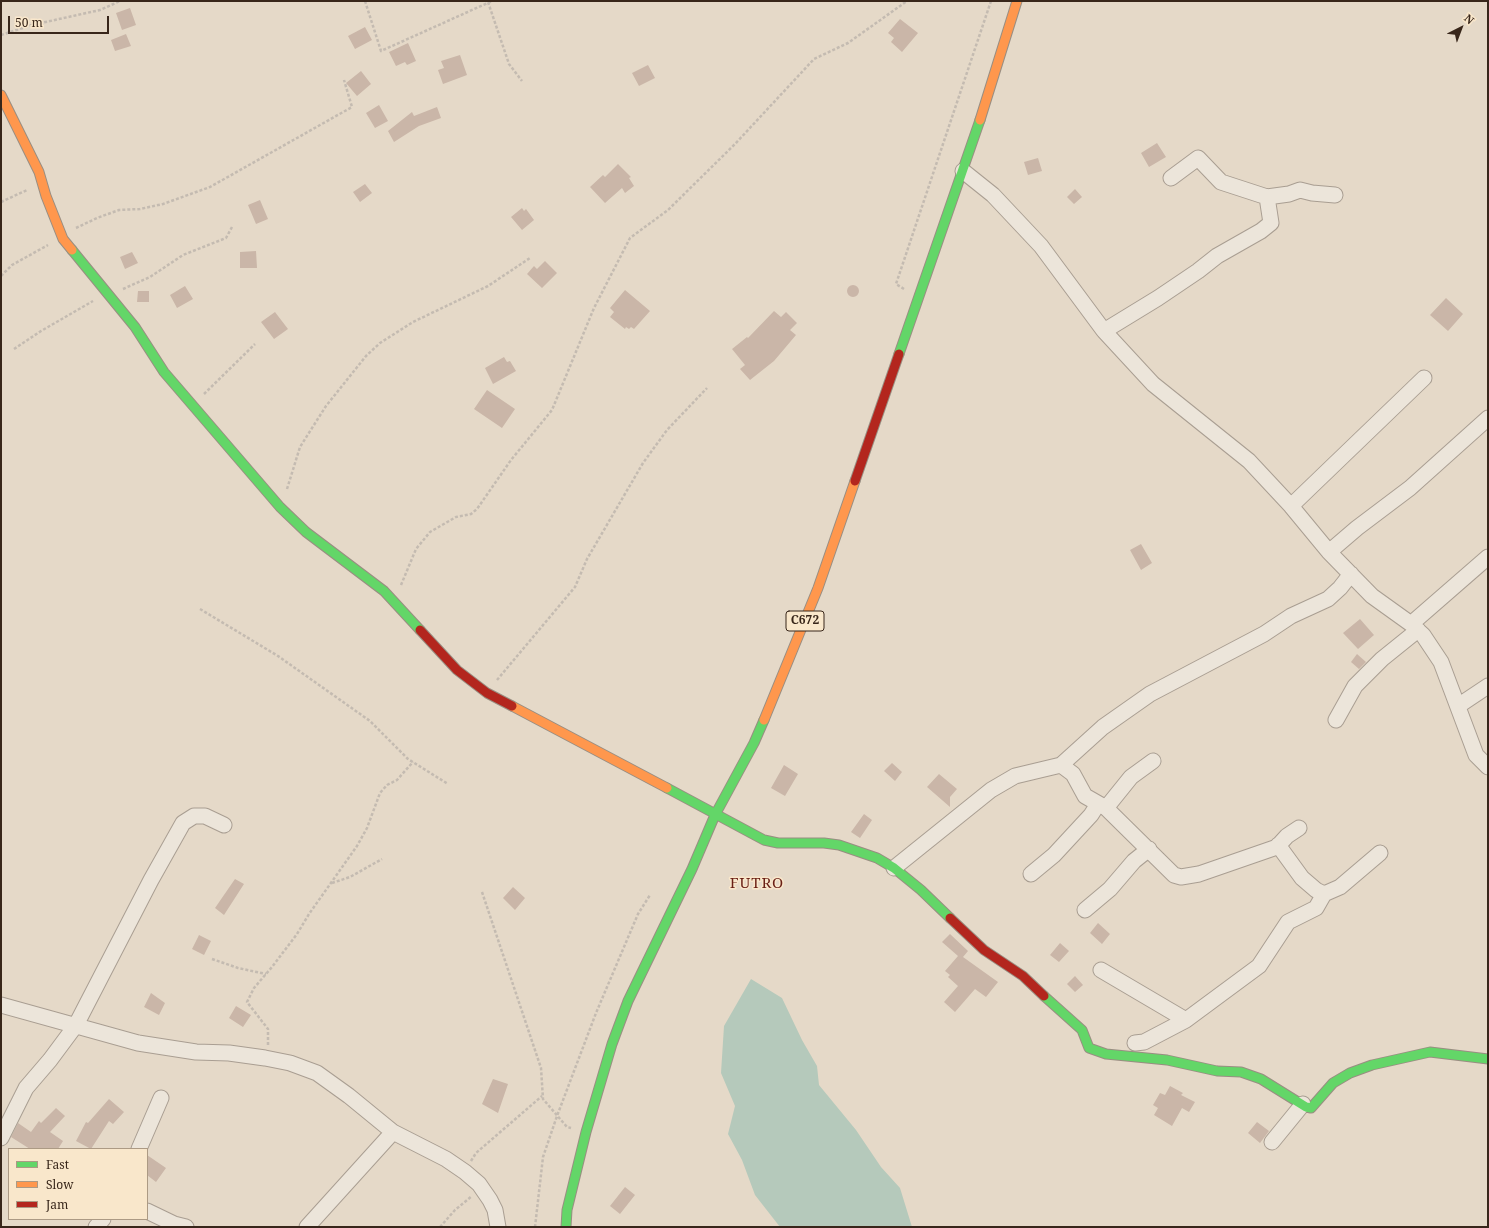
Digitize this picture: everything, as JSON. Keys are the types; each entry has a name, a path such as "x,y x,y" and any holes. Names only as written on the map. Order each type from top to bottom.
{"street":[{"name":"C672","path":"566,1227 567,1210 586,1132 612,1044 628,1001 692,869 715,815 754,743 788,665 818,588 963,171 1017,1"},
{"path":"1,95 39,172 61,233 83,266 135,327 164,372 280,507 306,532 384,592 457,670 487,694 653,780 715,815 764,840 778,843 824,843 877,858 894,868 921,890 984,950 1023,976 1082,1030 1089,1048 1106,1054 1167,1060 1217,1071 1241,1072 1275,1087 1311,1108 1333,1083 1360,1069 1389,1060 1430,1052 1458,1054 1488,1059"},
{"path":"1171,178 1198,158 1221,182 1267,197 1289,194 1300,190 1312,193 1335,195"},
{"path":"963,171 993,195 1041,246 1104,331 1153,384 1249,461 1291,506 1329,552 1372,596 1415,627 1441,662 1476,756 1488,767"},
{"path":"1104,331 1185,280 1217,256 1261,231 1271,223 1267,197"},
{"path":"1291,506 1424,378"},
{"path":"1329,552 1357,528 1410,488 1488,418"},
{"path":"1336,720 1355,686 1488,558"},
{"path":"894,868 991,790 1015,776 1061,765 1103,727 1150,694 1264,634 1291,616 1328,599 1340,588 1351,574"},
{"path":"1458,706 1488,686"},
{"path":"1031,874 1054,855 1091,815 1102,806 1131,776 1153,761"},
{"path":"1061,765 1073,774 1086,796 1102,806 1149,849 1174,875 1181,877 1199,874 1278,845 1287,836 1300,828"},
{"path":"1,1138 26,1088 50,1060 76,1024 150,880 183,823 194,816 205,816 224,825"},
{"path":"1278,845 1302,878 1316,890 1324,894"},
{"path":"1085,910 1110,889 1134,861 1149,849"},
{"path":"1135,1043 1144,1042 1186,1020 1259,966 1288,922 1316,908 1324,894 1340,887 1380,853"},
{"path":"1101,970 1186,1020"},
{"path":"1,1005 76,1024 138,1043 196,1052 229,1053 265,1058 290,1063 317,1073 349,1096 392,1132 446,1159 465,1172 482,1188 495,1210 498,1227"},
{"path":"139,1148 161,1098"},
{"path":"1272,1142 1303,1104"},
{"path":"306,1227 392,1132"},
{"path":"148,1211 174,1224 186,1227"}],"path":[{"path":"1,35 100,10 120,1"},
{"path":"365,1 381,51 492,1"},
{"path":"397,605 402,581 416,549 430,532 456,517 471,514 477,509 511,460 552,410 594,308 630,238 668,210 735,144 814,59 848,43 908,1"},
{"path":"918,297 896,284 990,1"},
{"path":"488,2 510,64 522,81"},
{"path":"1,276 12,266 47,246 61,233 119,210 140,209 163,204 210,187 352,107 344,80"},
{"path":"1,202 42,183"},
{"path":"14,348 100,298 150,277 183,255 226,238 232,227"},
{"path":"287,490 300,447 326,406 366,356 380,343 413,322 488,286 530,258"},
{"path":"193,404 255,344"},
{"path":"487,694 520,650 575,587 587,559 643,463 667,430 707,388"},
{"path":"200,609 278,656 370,721 413,762 448,784"},
{"path":"265,1058 268,1043 268,1029 247,1002 254,988 297,934 360,840 380,793 388,784 397,780 413,762"},
{"path":"331,883 350,877 382,859"},
{"path":"482,892 541,1068 543,1099 566,1127 586,1132"},
{"path":"535,1227 543,1157 557,1116 596,1012 638,914 650,895"},
{"path":"212,959 238,968 266,974"},
{"path":"465,1172 476,1153 542,1096"},
{"path":"440,1227 456,1210 482,1188"}],"shaded area":[{"path":"751,979 782,998 802,1040 817,1066 819,1085 856,1130 881,1167 900,1188 912,1227 780,1227 755,1195 742,1160 728,1134 735,1106 721,1073 724,1026"}],"building":[{"path":"130,8 136,25 122,30 116,13"},
{"path":"900,19 918,33 902,52 891,42 894,38 888,33"},
{"path":"365,27 372,40 355,49 348,36"},
{"path":"126,34 131,46 115,51 111,40"},
{"path":"408,43 416,61 407,65 405,62 396,66 389,52"},
{"path":"460,55 467,75 443,84 438,70 444,68 441,61"},
{"path":"648,65 655,78 639,86 632,73"},
{"path":"361,71 371,84 357,96 346,83"},
{"path":"379,105 388,121 375,128 366,113"},
{"path":"437,107 441,118 419,126 394,142 388,131 412,112 414,116"},
{"path":"1157,143 1166,157 1149,167 1141,153"},
{"path":"1038,158 1042,171 1028,175 1024,162"},
{"path":"618,164 631,177 629,178 634,186 625,193 622,188 605,203 590,187 603,175 605,177"},
{"path":"365,184 372,193 360,202 353,192"},
{"path":"1075,189 1082,197 1074,204 1067,197"},
{"path":"260,200 268,219 256,224 248,205"},
{"path":"522,208 524,211 526,209 534,220 522,230 511,217"},
{"path":"256,251 257,268 240,268 240,252"},
{"path":"132,252 138,263 125,269 120,257"},
{"path":"545,261 557,273 542,288 527,274 534,266 537,269"},
{"path":"851,285 855,285 859,291 855,297 851,297 847,293 847,289"},
{"path":"185,286 193,299 177,308 170,295"},
{"path":"625,290 650,311 634,329 631,327 629,329 626,327 625,329 610,317 614,312 610,308"},
{"path":"138,291 149,291 149,302 137,302"},
{"path":"1446,298 1463,314 1448,331 1430,315"},
{"path":"774,311 781,317 786,312 797,323 790,330 796,335 774,361 750,380 740,369 745,365 732,349 747,337 748,338"},
{"path":"275,312 288,329 274,339 261,322"},
{"path":"504,357 507,362 510,361 516,371 493,384 485,368"},
{"path":"487,390 515,409 502,428 474,409"},
{"path":"1141,544 1152,563 1141,570 1130,550"},
{"path":"1360,619 1374,635 1358,649 1343,633"},
{"path":"1357,654 1366,662 1359,669 1351,662"},
{"path":"892,763 902,772 895,781 884,771"},
{"path":"784,765 798,774 785,796 771,788"},
{"path":"939,774 957,789 950,797 950,807 927,787"},
{"path":"864,814 872,820 860,838 851,832"},
{"path":"235,879 244,884 224,915 215,908"},
{"path":"513,887 525,898 515,910 503,898"},
{"path":"1098,923 1110,934 1102,944 1090,933"},
{"path":"950,934 968,951 963,957 998,982 986,997 975,989 955,1012 944,1002 958,986 948,977 950,975 945,971 958,956 942,942"},
{"path":"199,935 211,941 204,955 192,949"},
{"path":"1060,943 1069,951 1059,962 1050,955"},
{"path":"1075,976 1083,985 1075,992 1067,984"},
{"path":"151,993 165,1003 159,1015 144,1007"},
{"path":"236,1006 251,1015 243,1027 229,1018"},
{"path":"493,1079 508,1084 498,1113 482,1104"},
{"path":"1170,1086 1183,1093 1181,1095 1195,1102 1189,1112 1182,1108 1172,1126 1154,1115 1158,1108 1153,1105 1160,1093 1165,1095"},
{"path":"109,1099 124,1112 113,1124 109,1121 92,1148 76,1141 86,1122 88,1123"},
{"path":"56,1108 65,1116 50,1132 63,1141 59,1148 28,1148 11,1137 18,1123 31,1132 39,1121 41,1123"},
{"path":"1257,1122 1269,1131 1260,1143 1248,1133"},
{"path":"148,1156 166,1168 156,1182 148,1176"},
{"path":"625,1187 635,1195 620,1214 610,1206"}],"traffic: fast":[{"path":"899,354 980,120"},
{"path":"72,250 135,327 164,372 280,507 306,532 384,591 420,630"},
{"path":"566,1227 567,1210 586,1132 612,1044 628,1001 692,869 715,815 754,743 764,720"},
{"path":"667,788 764,840 778,843 824,843 839,845 877,858 894,868 921,890 950,918"},
{"path":"1044,996 1082,1030 1089,1048 1106,1054 1167,1060 1217,1071 1241,1072 1261,1079 1306,1107 1311,1108 1333,1083 1350,1073 1372,1065 1430,1052 1488,1059"}],"traffic: slow":[{"path":"980,120 1017,1"},
{"path":"1,95 39,172 46,196 63,239 72,250"},
{"path":"764,720 818,588 855,481"},
{"path":"512,706 667,788"}],"traffic: jam":[{"path":"855,481 899,354"},
{"path":"420,630 457,670 487,693 512,706"},
{"path":"950,918 984,950 1023,976 1044,996"}],"district":[{"name":"FUTRO","path":"757,884"}]}
